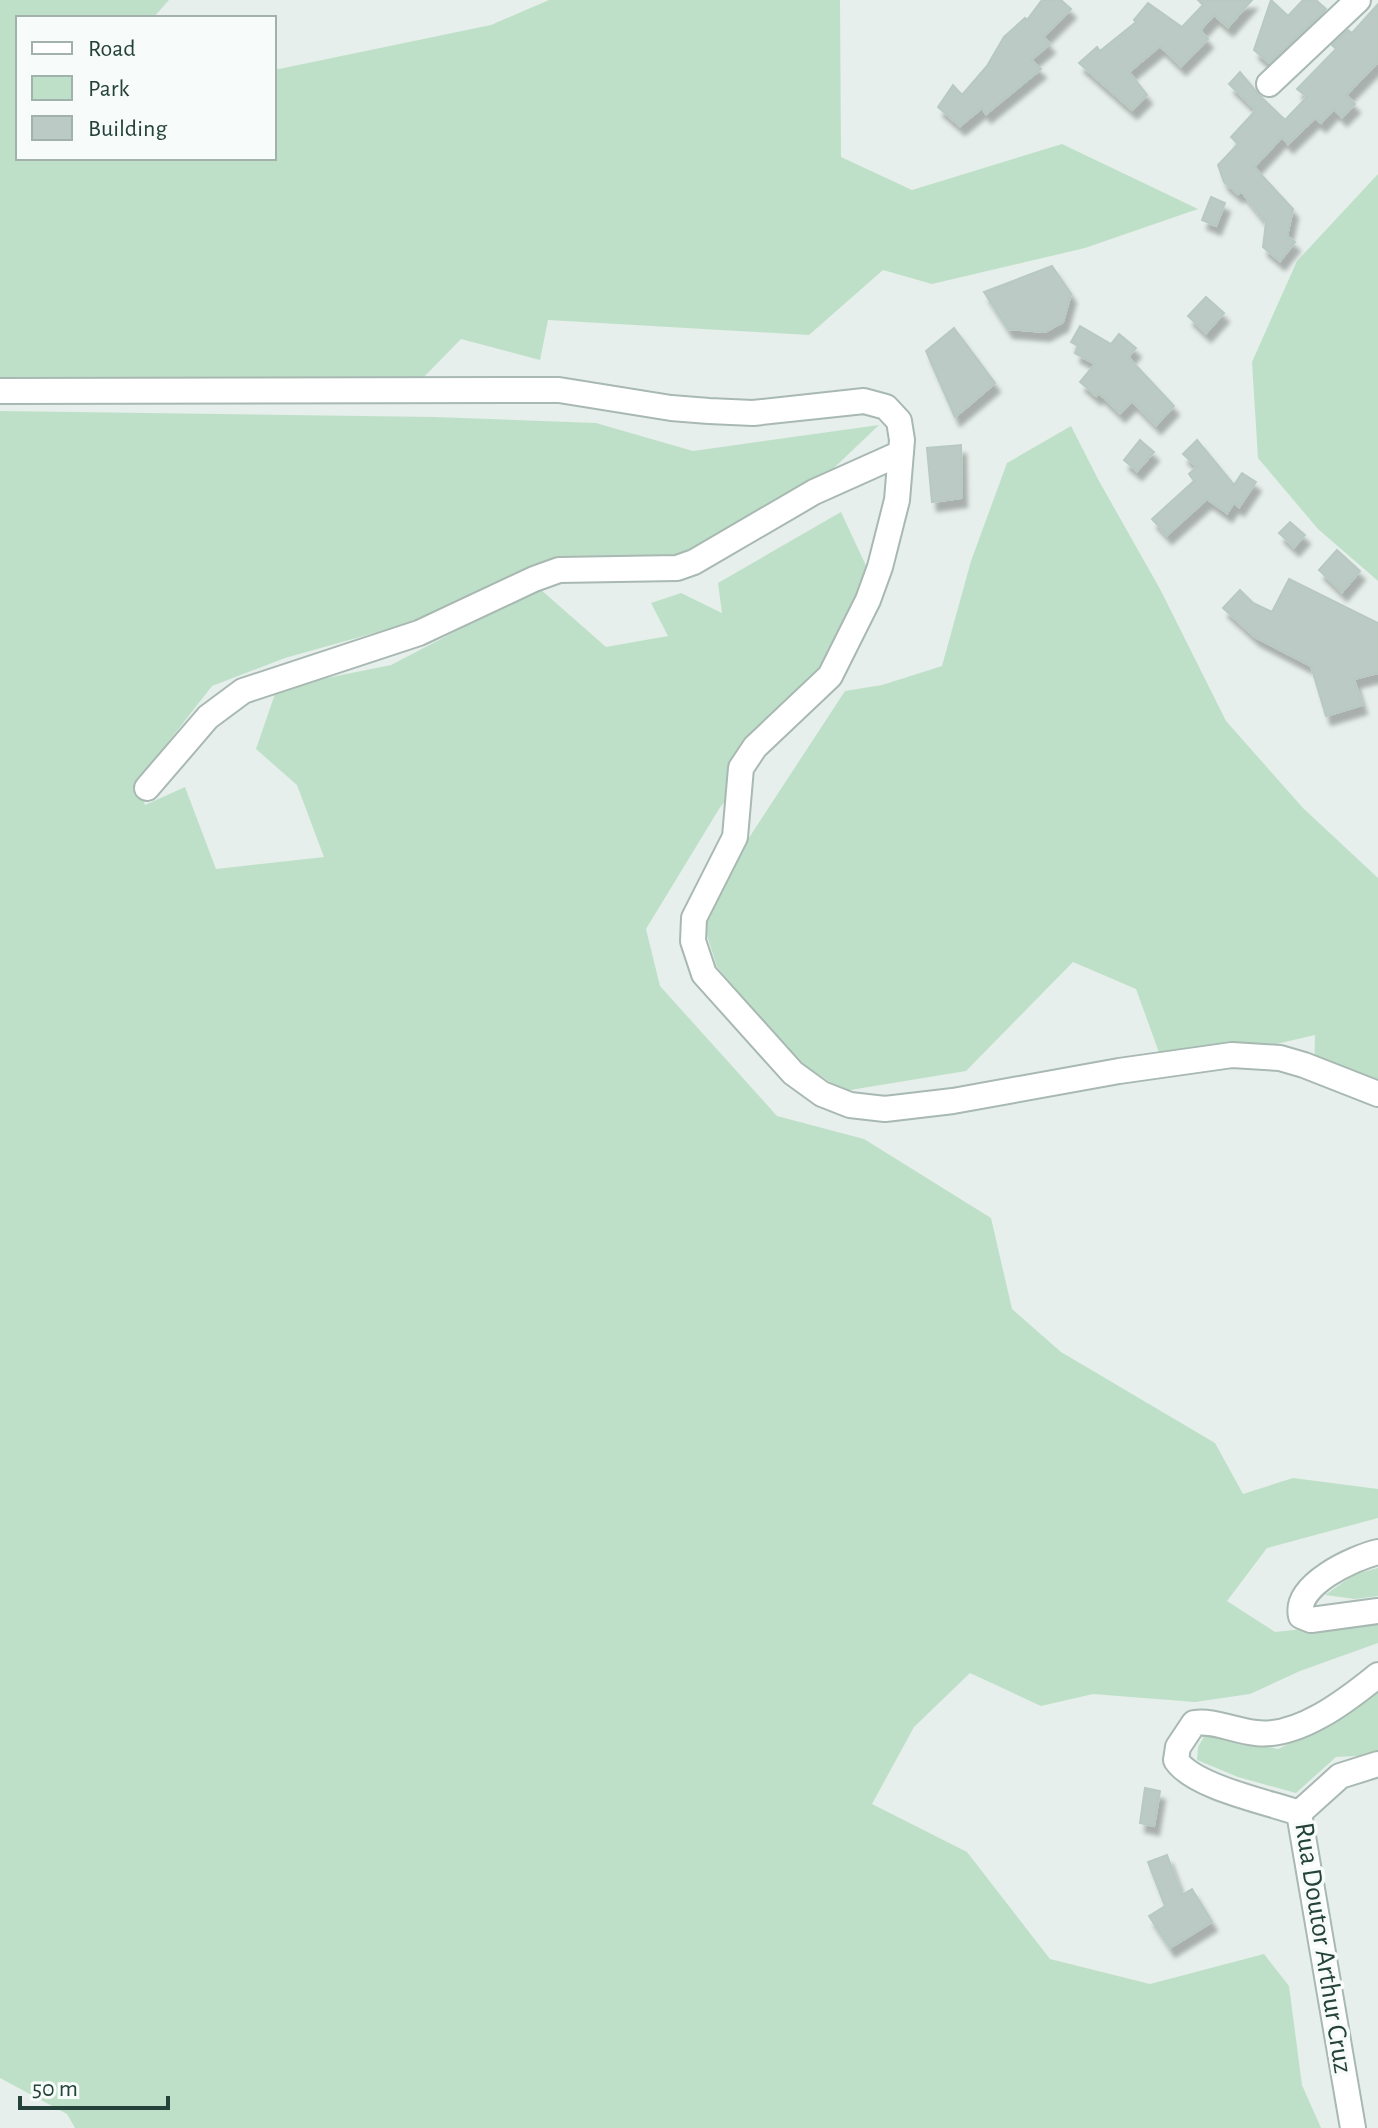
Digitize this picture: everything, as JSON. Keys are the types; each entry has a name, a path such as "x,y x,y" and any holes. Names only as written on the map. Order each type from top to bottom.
{"street":[{"path":"1269,84 1358,0"},
{"path":"0,391 559,390 671,408 753,413 864,401 886,407 899,421 902,431 890,534 868,600 830,676 755,747 741,768 735,837 694,918 693,941 704,974 793,1073 822,1094 850,1105 885,1109 953,1101 1119,1071 1232,1055 1280,1058 1378,1094"},
{"path":"147,788 208,717 243,691 419,633 559,570 657,570 686,565 814,492 901,453"},
{"path":"1378,1552 1362,1556 1331,1573 1307,1592 1300,1607 1301,1616 1311,1620 1378,1611"},
{"path":"1299,1813 1213,1784 1181,1768 1176,1760 1185,1734 1194,1723 1206,1721 1240,1731 1264,1734 1285,1732 1306,1724 1378,1675"},
{"name":"Rua Doutor Arthur Cruz","path":"1353,2128 1299,1813 1340,1776 1378,1764"}],"green space":[{"path":"0,0 169,0 155,16 16,16 16,160 276,160 276,70 491,25 549,0 840,0 841,157 912,190 1062,144 1198,209 1085,248 932,284 883,270 809,335 548,320 540,360 461,339 421,380 0,377"},
{"path":"1378,174 1378,581 1318,529 1258,458 1252,362 1297,261"},
{"path":"0,411 434,417 596,423 693,451 879,425 816,485 677,571 553,559 424,619 285,658 212,686 137,782 145,805 185,787 216,869 324,857 297,785 256,749 277,688 391,665 539,588 606,647 668,636 651,603 681,593 722,613 718,583 841,512 868,570 843,645 719,809 646,929 660,986 777,1116 864,1139 991,1218 1012,1309 1061,1352 1215,1443 1243,1494 1293,1478 1378,1489 1378,1518 1267,1548 1227,1601 1275,1632 1378,1621 1378,1643 1300,1671 1250,1694 1195,1702 1093,1694 1041,1706 970,1673 914,1727 872,1804 967,1852 1050,1959 1150,1984 1264,1954 1289,1986 1302,2085 1321,2128 75,2128 67,2114 0,2078"},
{"path":"1071,426 1160,589 1226,721 1303,808 1378,878 1378,1104 1314,1076 1315,1035 1272,1045 1161,1058 1136,989 1073,962 966,1071 844,1091 792,1057 717,967 704,926 722,879 845,691 882,685 942,666 971,561 1007,463"},
{"path":"1378,1568 1378,1596 1355,1599 1325,1595 1355,1574"},
{"path":"1378,1692 1378,1755 1336,1757 1296,1793 1238,1777 1197,1760 1198,1747 1206,1733 1278,1749 1343,1717"}],"building":[{"path":"1042,0 1061,0 1071,9 1043,37 1050,44 1031,60 1041,69 986,114 982,108 960,126 938,107 953,85 962,95 987,66 1004,37 1025,18 1027,20"},
{"path":"1198,0 1252,0 1228,27 1214,15 1200,30 1208,39 1181,66 1160,46 1129,72 1147,95 1132,110 1079,63 1097,47 1100,51 1136,22 1134,20 1148,3 1182,27 1203,5"},
{"path":"1271,0 1288,16 1303,0 1316,0 1326,9 1269,63 1254,50"},
{"path":"1378,4 1378,62 1346,95 1355,104 1342,117 1334,109 1321,123 1315,118 1288,144 1282,137 1254,167 1293,209 1287,236 1295,242 1280,261 1263,247 1266,222 1241,191 1238,194 1224,182 1218,165 1238,144 1231,137 1256,110 1229,84 1240,72 1285,120 1307,97 1297,89 1336,49 1332,45 1348,30 1352,33"},
{"path":"1211,197 1225,203 1216,226 1202,220"},
{"path":"1052,266 1071,294 1063,322 1045,332 1008,329 984,292"},
{"path":"1206,297 1224,313 1206,333 1188,316"},
{"path":"1080,326 1111,344 1119,334 1136,348 1128,357 1174,406 1156,425 1132,401 1120,413 1099,393 1096,396 1080,382 1095,364 1075,353 1078,346 1071,342"},
{"path":"954,328 995,383 955,417 926,351"},
{"path":"1140,440 1154,452 1137,471 1124,460"},
{"path":"1197,440 1234,485 1242,473 1256,482 1239,507 1234,503 1227,513 1207,499 1167,535 1152,519 1194,481 1189,474 1197,467 1183,454"},
{"path":"961,445 962,498 932,502 927,448"},
{"path":"1290,522 1305,535 1294,547 1279,533"},
{"path":"1337,550 1360,571 1342,592 1319,570"},
{"path":"1289,579 1378,623 1378,673 1354,679 1362,705 1326,716 1311,666 1255,637 1223,608 1240,590 1253,603 1272,612"},
{"path":"1145,1788 1160,1791 1154,1826 1140,1823"},
{"path":"1167,1855 1182,1895 1192,1889 1212,1922 1170,1948 1149,1916 1165,1906 1148,1862"}]}
